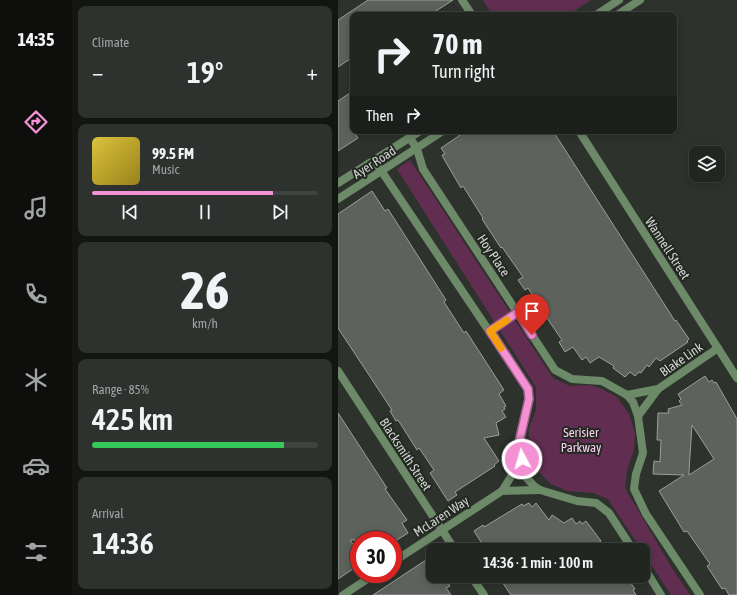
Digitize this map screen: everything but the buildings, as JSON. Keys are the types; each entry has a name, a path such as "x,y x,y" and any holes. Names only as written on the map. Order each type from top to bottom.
{"street":[{"path":"462,0 470,12"},
{"path":"601,12 619,0"},
{"path":"622,12 640,0"},
{"name":"Ayer Road","path":"338,183 416,134"},
{"name":"Ayer Road","path":"338,199 439,134"},
{"name":"Wannell Street","path":"581,134 737,378"},
{"name":"Hoy Place","path":"410,138 417,149 423,169 555,370 572,379 602,381 627,395 633,402 638,416"},
{"path":"374,160 528,389 529,399 520,438 524,475 540,490 577,501 596,503 609,513 628,543"},
{"name":"Blake Link","path":"638,416 658,389 718,348"},
{"name":"Blacksmith Street","path":"338,371 450,543"},
{"name":"Blake Link","path":"627,395 658,389"},
{"path":"638,416 643,453 636,474 634,489 646,514 700,595"},
{"name":"McLaren Way","path":"402,556 502,491 522,459"},
{"path":"502,491 540,490"},
{"path":"650,577 661,595"},
{"path":"344,595 362,583"},
{"path":"476,583 484,595"}],"lane":[{"path":"490,331 518,312"}],"green space":[{"path":"483,0 591,0 573,12 490,12"},
{"name":"Serisier Parkway","path":"410,160 553,378 570,386 590,385 602,389 617,397 629,414 635,433 634,450 627,470 625,488 670,565 690,595 671,595 650,563 650,543 637,543 608,499 593,493 567,491 551,484 537,470 529,451 529,428 536,410 536,387 397,169"}],"slow traffic":[{"path":"501,348 490,331 507,320"}],"route":[{"path":"522,459 520,438 529,399 528,389 490,331 518,312 532,335"}]}
